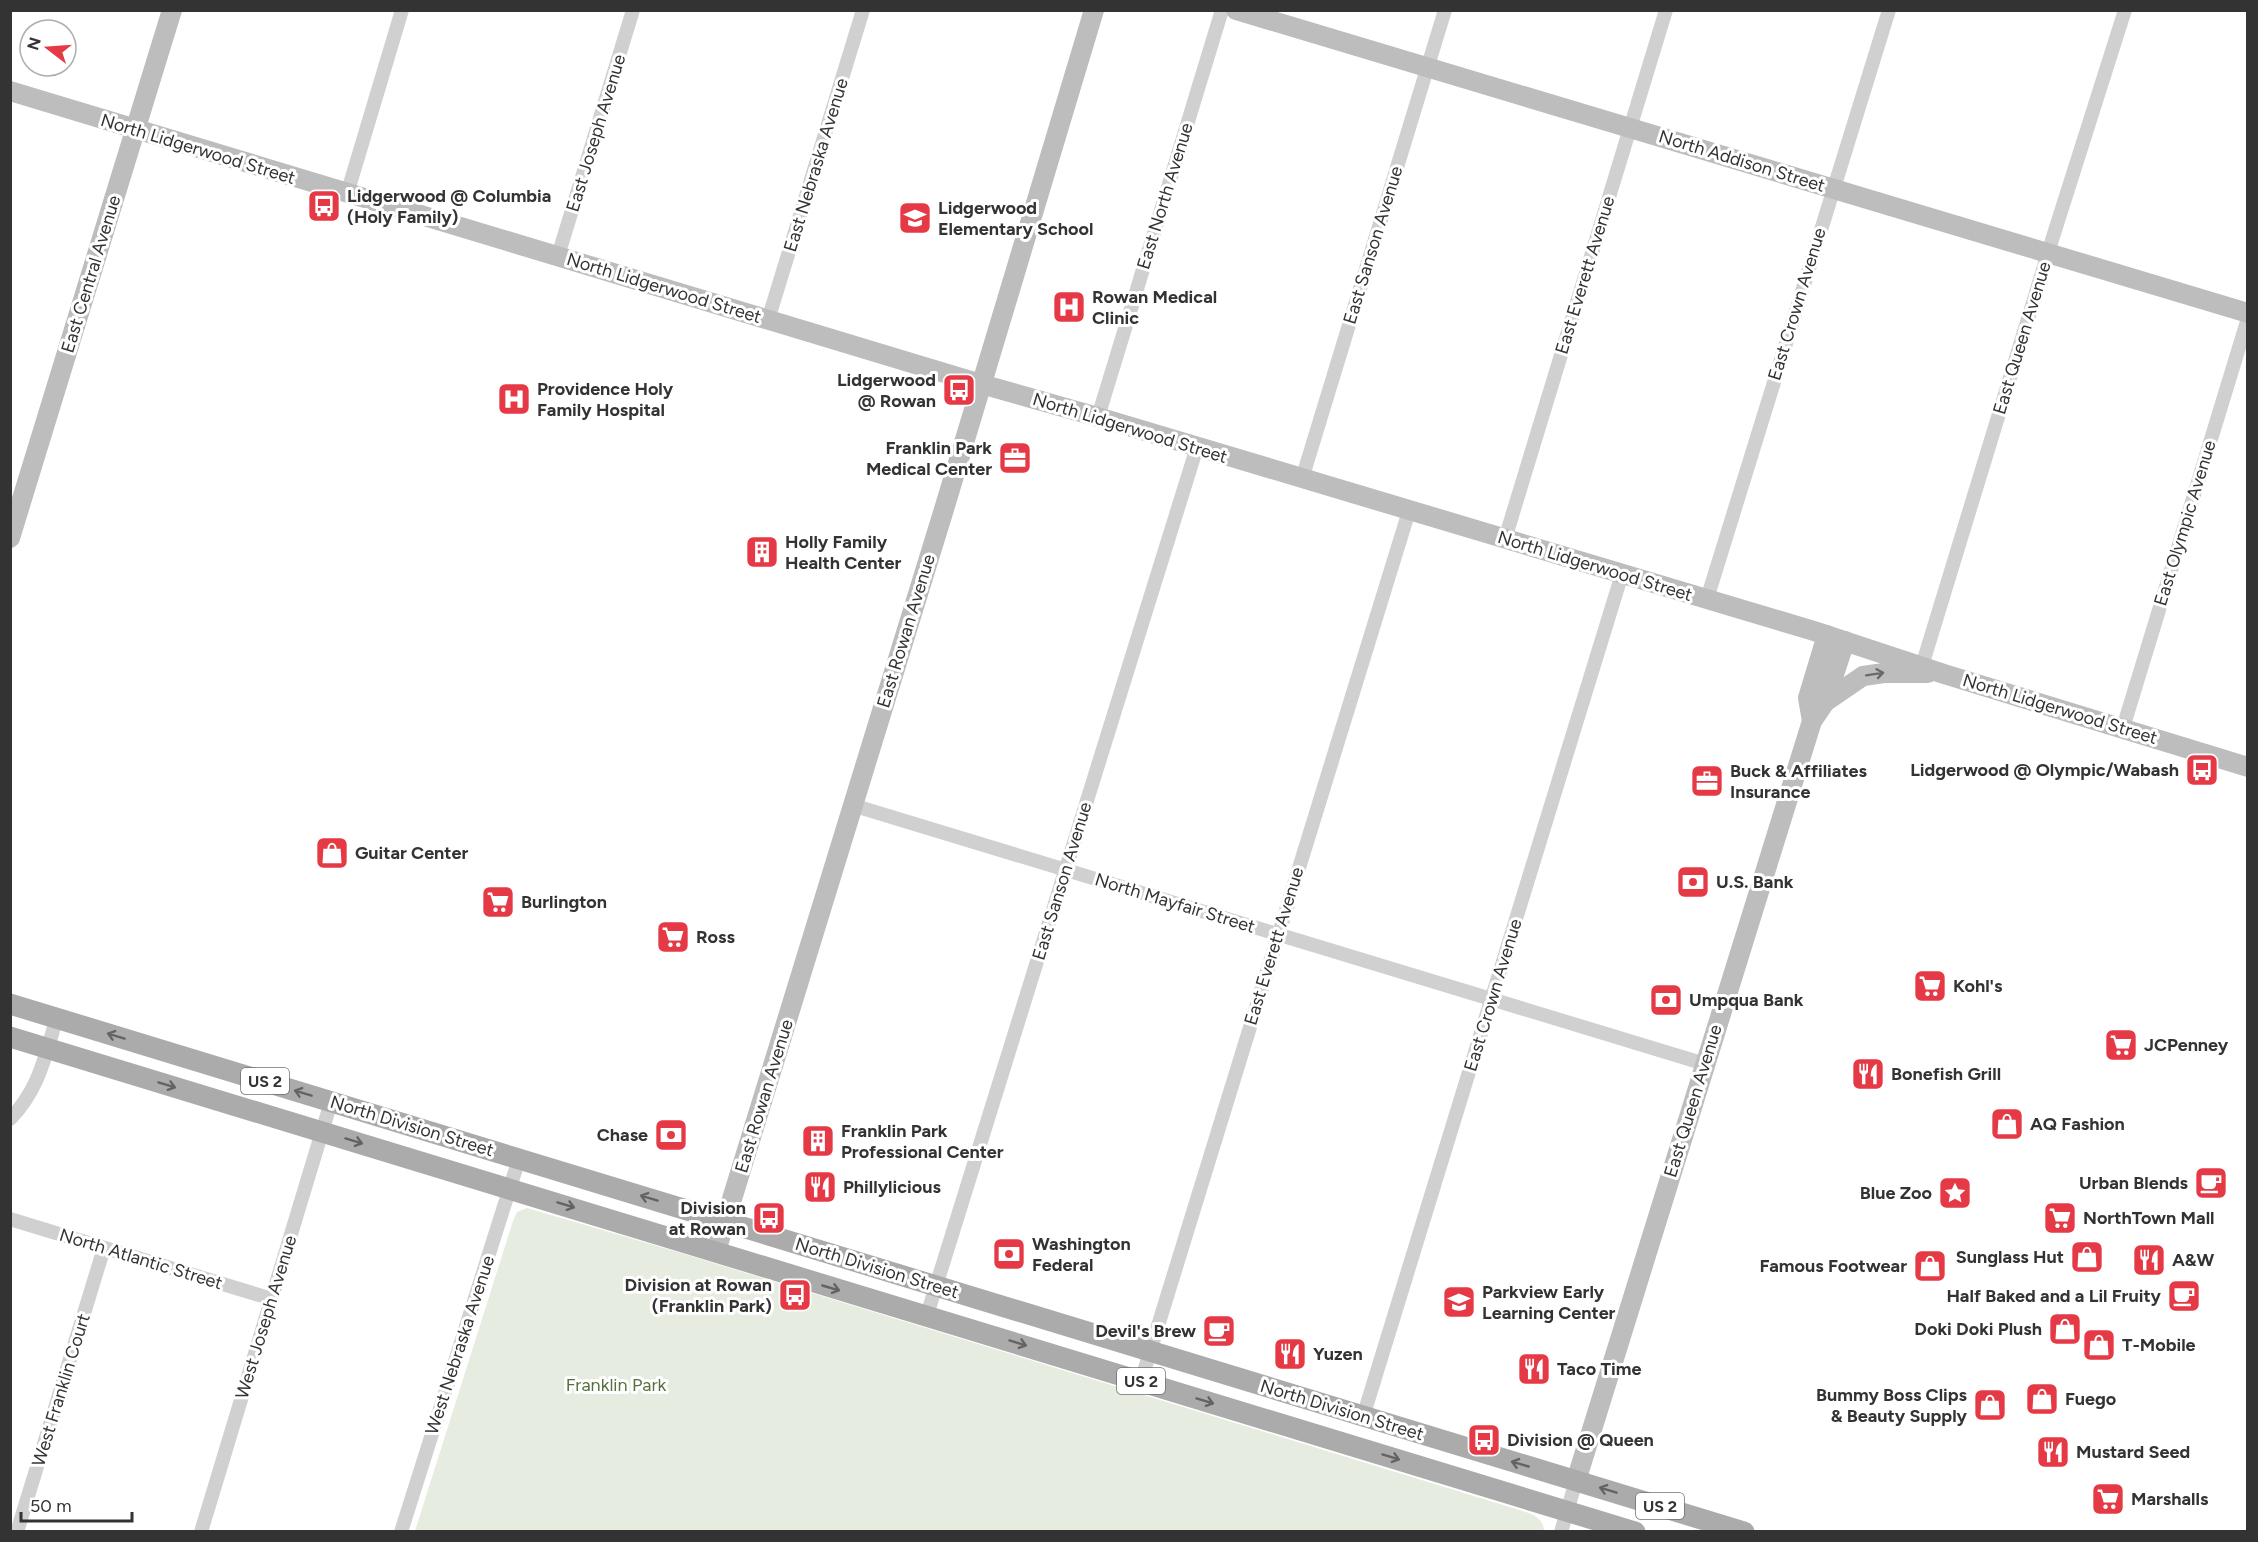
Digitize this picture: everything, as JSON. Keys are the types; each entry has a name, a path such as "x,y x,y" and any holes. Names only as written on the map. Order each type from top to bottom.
{"main road":[{"name":"North Division Street","path":"10,1004 1744,1532"},
{"name":"North Division Street","path":"10,1037 1635,1532"}],"street":[{"name":"East Central Avenue","path":"10,538 172,10"},
{"path":"347,194 402,10"},
{"name":"East Joseph Avenue","path":"558,256 633,10"},
{"name":"East Nebraska Avenue","path":"768,320 863,10"},
{"name":"East Rowan Avenue","path":"716,1251 942,517 1094,10"},
{"name":"East North Avenue","path":"1098,417 1222,10"},
{"name":"North Addison Street","path":"1236,10 2247,313"},
{"name":"East Sanson Avenue","path":"1302,479 1444,10"},
{"name":"East Everett Avenue","path":"1505,539 1666,10"},
{"name":"East Crown Avenue","path":"1707,599 1888,10"},
{"name":"East Queen Avenue","path":"1922,666 2125,10"},
{"name":"North Lidgerwood Street","path":"10,92 981,384 1707,599 2247,767"},
{"name":"East Olympic Avenue","path":"2123,728 2247,318"},
{"name":"East Sanson Avenue","path":"927,1315 1197,447"},
{"name":"East Everett Avenue","path":"1141,1381 1409,511"},
{"name":"East Crown Avenue","path":"1363,1417 1622,574"},
{"name":"East Queen Avenue","path":"1576,1481 1812,721 1825,702 1836,638"},
{"name":"East Queen Avenue","path":"1812,721 1808,698 1836,638"},
{"path":"1825,702 1863,676 1884,673 1944,674"},
{"name":"North Mayfair Street","path":"852,805 1705,1064"},
{"path":"10,1119 31,1095 57,1017"},
{"name":"West Joseph Avenue","path":"201,1532 331,1102"},
{"name":"West Nebraska Avenue","path":"401,1532 519,1159"},
{"name":"North Atlantic Street","path":"10,1219 272,1299"},
{"name":"West Franklin Court","path":"17,1532 104,1248"},
{"path":"1561,1532 1576,1481"}],"green space":[{"name":"Franklin Park","path":"527,1208 1529,1513 1540,1520 1544,1531 415,1531 513,1221 517,1212"}],"place":[{"name":"Lidgerwood @ Columbia (Holy Family)","path":"324,206"},
{"name":"Lidgerwood Elementary School","path":"915,218"},
{"name":"Rowan Medical Clinic","path":"1069,307"},
{"name":"Lidgerwood @ Rowan","path":"959,390"},
{"name":"Providence Holy Family Hospital","path":"514,399"},
{"name":"Franklin Park Medical Center","path":"1015,458"},
{"name":"Holly Family Health Center","path":"762,552"},
{"name":"Lidgerwood @ Olympic/Wabash","path":"2202,770"},
{"name":"Buck & Affiliates Insurance","path":"1707,781"},
{"name":"Guitar Center","path":"332,853"},
{"name":"U.S. Bank","path":"1693,882"},
{"name":"Burlington","path":"498,902"},
{"name":"Ross","path":"673,937"},
{"name":"Kohl's","path":"1930,986"},
{"name":"Umpqua Bank","path":"1666,1000"},
{"name":"JCPenney","path":"2121,1045"},
{"name":"Bonefish Grill","path":"1868,1074"},
{"name":"AQ Fashion","path":"2007,1124"},
{"name":"Chase","path":"671,1135"},
{"name":"Franklin Park Professional Center","path":"818,1141"},
{"name":"Urban Blends","path":"2211,1183"},
{"name":"Phillylicious","path":"820,1187"},
{"name":"Blue Zoo","path":"1955,1193"},
{"name":"Division at Rowan","path":"769,1218"},
{"name":"NorthTown Mall","path":"2060,1218"},
{"name":"Washington Federal","path":"1009,1254"},
{"name":"Sunglass Hut","path":"2087,1257"},
{"name":"A&W","path":"2149,1260"},
{"name":"Famous Footwear","path":"1930,1266"},
{"name":"Division at Rowan (Franklin Park)","path":"795,1295"},
{"name":"Half Baked and a Lil Fruity","path":"2184,1296"},
{"name":"Parkview Early Learning Center","path":"1459,1302"},
{"name":"Doki Doki Plush","path":"2065,1329"},
{"name":"Devil's Brew","path":"1219,1331"},
{"name":"T-Mobile","path":"2099,1345"},
{"name":"Yuzen","path":"1290,1354"},
{"name":"Taco Time","path":"1534,1369"},
{"name":"Fuego","path":"2042,1399"},
{"name":"Bummy Boss Clips & Beauty Supply","path":"1990,1405"},
{"name":"Division @ Queen","path":"1484,1440"},
{"name":"Mustard Seed","path":"2053,1452"},
{"name":"Marshalls","path":"2108,1499"}]}
